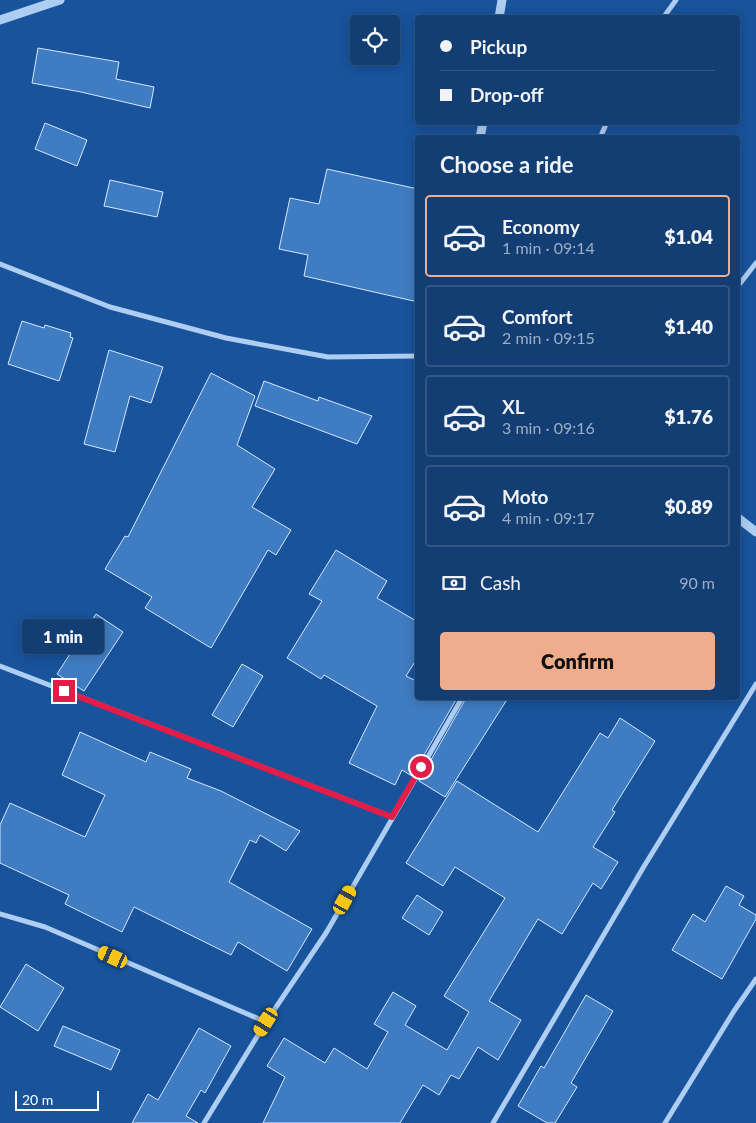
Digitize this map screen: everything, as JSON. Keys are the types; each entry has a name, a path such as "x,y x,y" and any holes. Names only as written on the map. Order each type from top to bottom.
{"street":[{"path":"0,20 60,0"},
{"path":"500,15 502,0"},
{"path":"665,15 676,0"},
{"path":"740,283 756,263"},
{"path":"0,264 110,307 226,338 328,357 415,356"},
{"path":"740,520 756,532"},
{"path":"0,666 392,817"},
{"path":"493,1123 643,868 756,684"},
{"path":"204,1123 266,1022 326,934 461,700"},
{"path":"0,914 45,927 266,1022"},
{"path":"665,1123 734,1011 756,979"}],"building":[{"path":"38,48 119,62 116,79 154,87 150,108 32,83"},
{"path":"45,123 87,140 77,166 35,149"},
{"path":"327,169 415,188 415,301 304,276 308,255 279,249 290,198 319,204"},
{"path":"110,180 163,192 157,217 104,206"},
{"path":"22,321 44,328 45,325 71,333 70,337 73,338 59,381 8,364"},
{"path":"109,350 163,367 151,403 130,396 115,452 84,444"},
{"path":"211,373 255,396 237,445 275,469 252,507 291,530 276,555 268,550 211,648 145,608 152,597 105,569 125,536 128,537"},
{"path":"264,381 318,401 319,397 372,416 357,444 255,406"},
{"path":"336,550 387,581 377,598 415,620 415,662 406,676 415,680 415,700 456,700 412,776 402,770 395,785 349,763 377,706 324,675 321,679 287,658 322,601 309,594"},
{"path":"96,614 123,632 84,691 57,674"},
{"path":"242,664 263,676 233,727 212,715"},
{"path":"465,700 507,700 445,797 419,781"},
{"path":"620,718 655,741 612,810 615,812 593,847 618,862 601,889 593,883 562,934 538,919 489,1001 521,1020 498,1060 478,1047 459,1079 451,1075 439,1095 423,1085 400,1123 263,1123 285,1077 267,1066 284,1038 325,1063 334,1048 367,1069 388,1032 374,1024 393,992 416,1006 405,1025 447,1050 469,1012 444,996 505,898 455,867 443,886 406,863 457,781 538,832 600,733 608,738"},
{"path":"80,732 146,762 150,752 191,769 187,778 221,791 300,831 286,851 260,835 256,843 250,840 229,882 312,929 287,971 238,942 231,955 134,907 122,932 65,904 69,895 0,863 0,825 10,803 85,837 105,795 62,775"},
{"path":"726,886 744,896 739,905 756,915 756,919 722,979 672,950 693,914 705,922"},
{"path":"417,895 443,912 429,935 402,918"},
{"path":"26,964 64,988 38,1031 0,1007"},
{"path":"586,995 613,1011 571,1083 577,1087 555,1123 547,1123 518,1106 541,1066 544,1068"},
{"path":"63,1026 120,1050 111,1070 54,1046"},
{"path":"199,1028 231,1046 205,1093 201,1090 186,1116 198,1123 132,1123 148,1094 158,1100"}],"route":[{"path":"64,691 392,817 421,767"}]}
